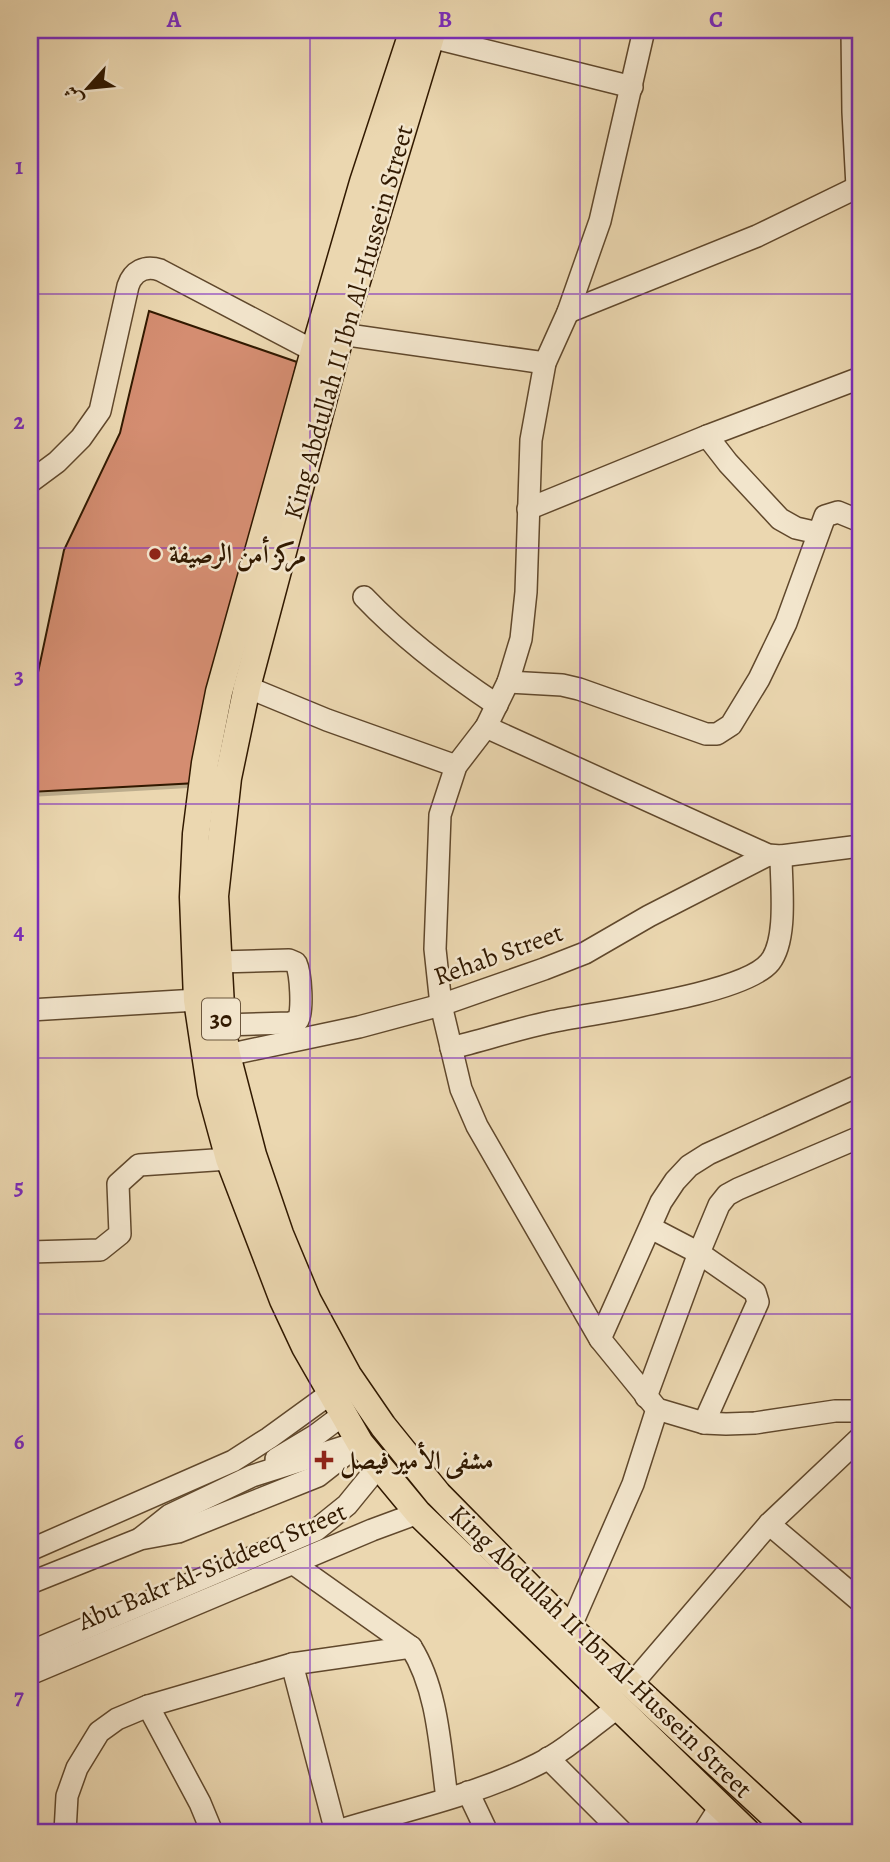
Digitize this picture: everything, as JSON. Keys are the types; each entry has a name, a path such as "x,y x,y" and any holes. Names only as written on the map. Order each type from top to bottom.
{"main road":[{"name":"King Abdullah II Ibn Al-Hussein Street","path":"426,32 314,351 260,590 247,687 228,778 216,883 222,1026 227,1055 253,1155 280,1234 308,1301 348,1376 383,1426 438,1494 570,1628 790,1832"},
{"name":"King Abdullah II Ibn Al-Hussein Street","path":"374,185 341,334 260,590 219,692 205,763 196,834 193,897 197,1000 211,1093 229,1158 283,1300 305,1347 360,1443 418,1513 747,1832"},
{"path":"360,1443 383,1426"}],"street":[{"path":"645,30 600,221 568,312 545,363 531,440 527,592 521,639 508,682 486,727 456,766 440,815 435,949 441,1005 461,1089 477,1126 600,1339 652,1403 704,1423 755,1423 835,1411 860,1411"},
{"path":"568,312 757,236 859,186 853,112 852,30"},
{"path":"426,32 632,87"},
{"path":"30,482 57,462 95,421 104,401 128,286 133,275 143,269 160,270 314,351"},
{"path":"341,334 545,363"},
{"path":"528,509 707,436 860,378"},
{"path":"707,436 780,519 796,528 818,533"},
{"path":"508,682 562,685 706,734 726,730 737,718 759,679 799,591 825,516 838,512 860,521"},
{"path":"364,597 389,623 456,678 497,705"},
{"path":"247,687 327,720 456,766"},
{"path":"486,727 775,856 860,846"},
{"path":"451,1048 549,1022 680,998 760,972 772,960 782,920 775,856"},
{"name":"Rehab Street","path":"227,1055 359,1027 441,1005 585,953 649,915 775,856"},
{"path":"218,962 289,960 296,963 299,970 301,1013 298,1020 290,1023 222,1026"},
{"path":"30,1010 197,1000"},
{"path":"600,1339 662,1202 675,1181 689,1166 747,1135 860,1085"},
{"path":"570,1628 633,1484 652,1403 699,1253 719,1205 727,1195 860,1137"},
{"path":"30,1252 100,1250 120,1234 118,1184 139,1165 229,1158"},
{"path":"651,1228 699,1253 755,1292 758,1302 704,1423"},
{"path":"252,1476 273,1460 316,1435 338,1403"},
{"path":"30,1550 233,1461 270,1438 338,1403"},
{"path":"631,1685 769,1524 860,1438"},
{"path":"30,1583 140,1539 178,1532 318,1476 360,1443"},
{"path":"140,1539 170,1516 252,1476 360,1443"},
{"name":"Abu Bakr Al-Siddeeq Street","path":"30,1652 316,1530 347,1505 378,1466"},
{"path":"318,1476 346,1478 356,1485 358,1491"},
{"name":"Abu Bakr Al-Siddeeq Street","path":"30,1674 418,1513"},
{"path":"769,1524 860,1601"},
{"path":"294,1564 411,1647 421,1667 458,1795 487,1832"},
{"path":"65,1832 67,1796 77,1769 88,1746 99,1732 117,1719 148,1706 292,1664 411,1647"},
{"path":"292,1664 335,1832 458,1795 528,1769 548,1758 617,1708"},
{"path":"148,1706 200,1803 212,1832"},
{"path":"548,1758 622,1832"},
{"path":"704,1832 720,1807"}],"building":[{"name":"مركز أمن الرصيفة","path":"149,311 297,362 197,783 30,792 30,710 64,550 120,433"}],"place":[{"name":"مركز أمن الرصيفة","path":"155,554"},
{"name":"مشفى الأمير فيصل","path":"324,1460"}]}
